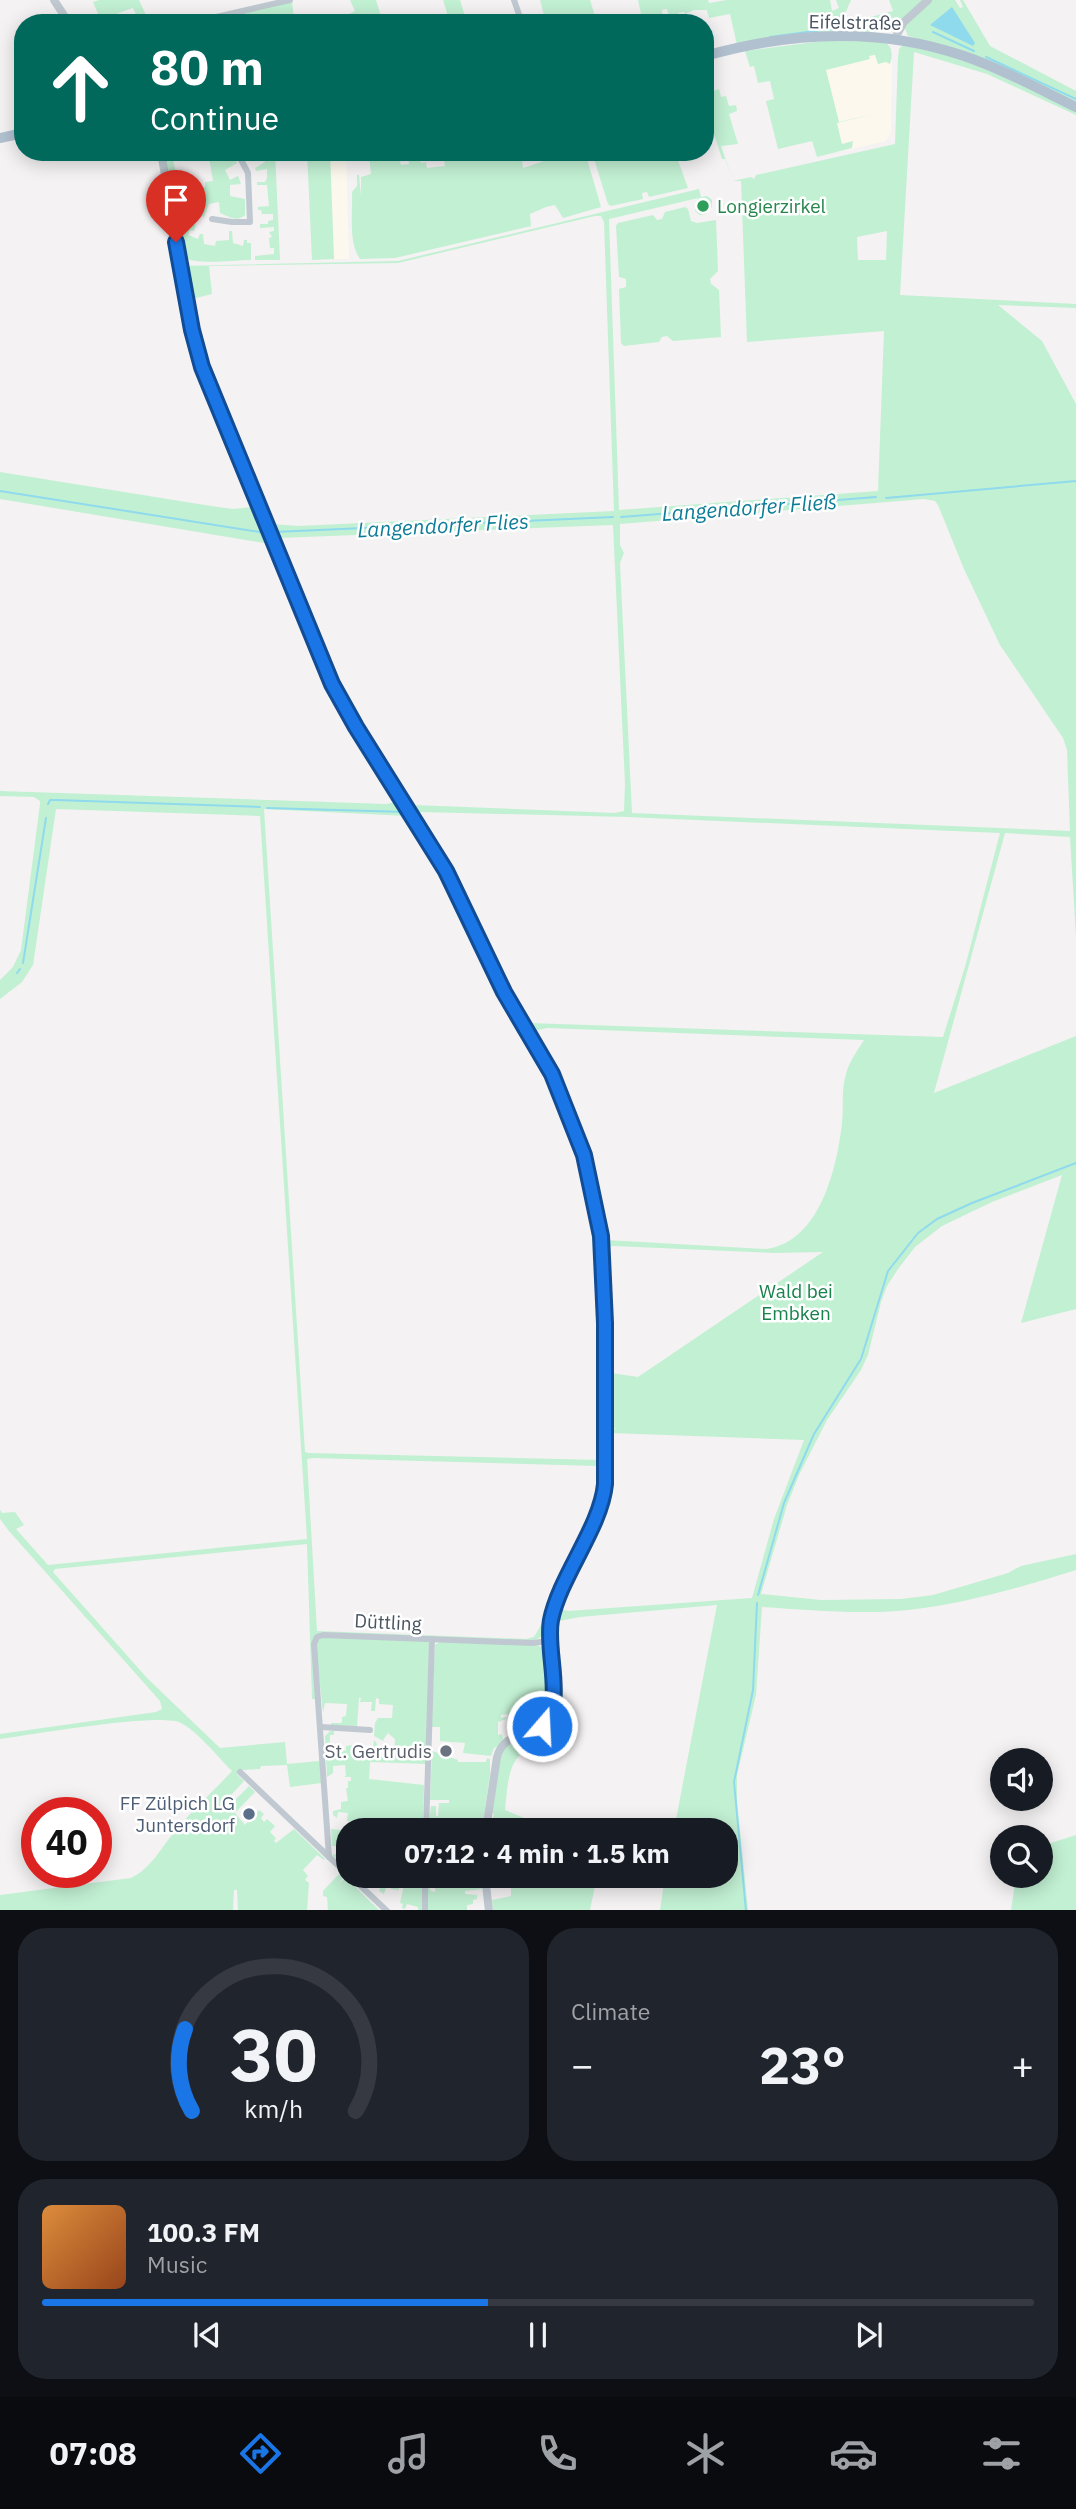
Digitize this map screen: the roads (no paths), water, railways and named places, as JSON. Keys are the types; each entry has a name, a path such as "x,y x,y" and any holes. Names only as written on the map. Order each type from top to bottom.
{"main road":[{"name":"Eifelstraße","path":"714,54 799,38 862,35 895,38 965,56 1076,107"}],"street":[{"path":"229,14 289,0"},
{"path":"895,38 904,22 928,0"},
{"path":"163,161 192,330 202,367 328,673 356,727 446,871 504,992 552,1074 589,1172 601,1236 605,1323 605,1484 600,1504 556,1603 551,1621 551,1713 546,1723 538,1730 507,1739 500,1748 496,1757 487,1818"},
{"path":"212,219 250,222 248,173 242,161"},
{"name":"Düttling","path":"329,1857 314,1644 318,1636 532,1643 549,1641"},
{"path":"426,1818 432,1639"},
{"path":"321,1727 370,1730"},
{"path":"240,1772 336,1863"},
{"path":"363,1888 387,1910"},
{"path":"425,1888 425,1910"},
{"path":"486,1888 489,1910"}],"water":[{"path":"952,7 975,43 973,46 930,25"}],"waterway":[{"path":"849,27 884,26 896,22"},
{"path":"770,37 837,28"},
{"path":"933,32 974,51"},
{"path":"986,57 1076,99"},
{"name":"Langendorfer Fließ","path":"886,498 1076,481"},
{"name":"Langendorfer Flies","path":"0,491 266,533"},
{"name":"Langendorfer Fließ","path":"621,517 876,497"},
{"name":"Langendorfer Flies","path":"274,532 613,517"},
{"path":"48,804 50,800 56,800 260,807"},
{"path":"267,808 406,812"},
{"path":"23,963 46,818"},
{"path":"17,973 20,969"},
{"path":"758,1595 784,1503 814,1434 861,1359 888,1271 918,1233 937,1219 1076,1163"},
{"path":"746,1910 734,1782 753,1690 757,1603"}],"place":[{"name":"Longierzirkel","path":"703,206"},
{"name":"St. Gertrudis","path":"446,1751"},
{"name":"FF Zülpich LG Juntersdorf","path":"249,1814"}],"park label":[{"name":"Wald bei Embken","path":"796,1302"}]}
